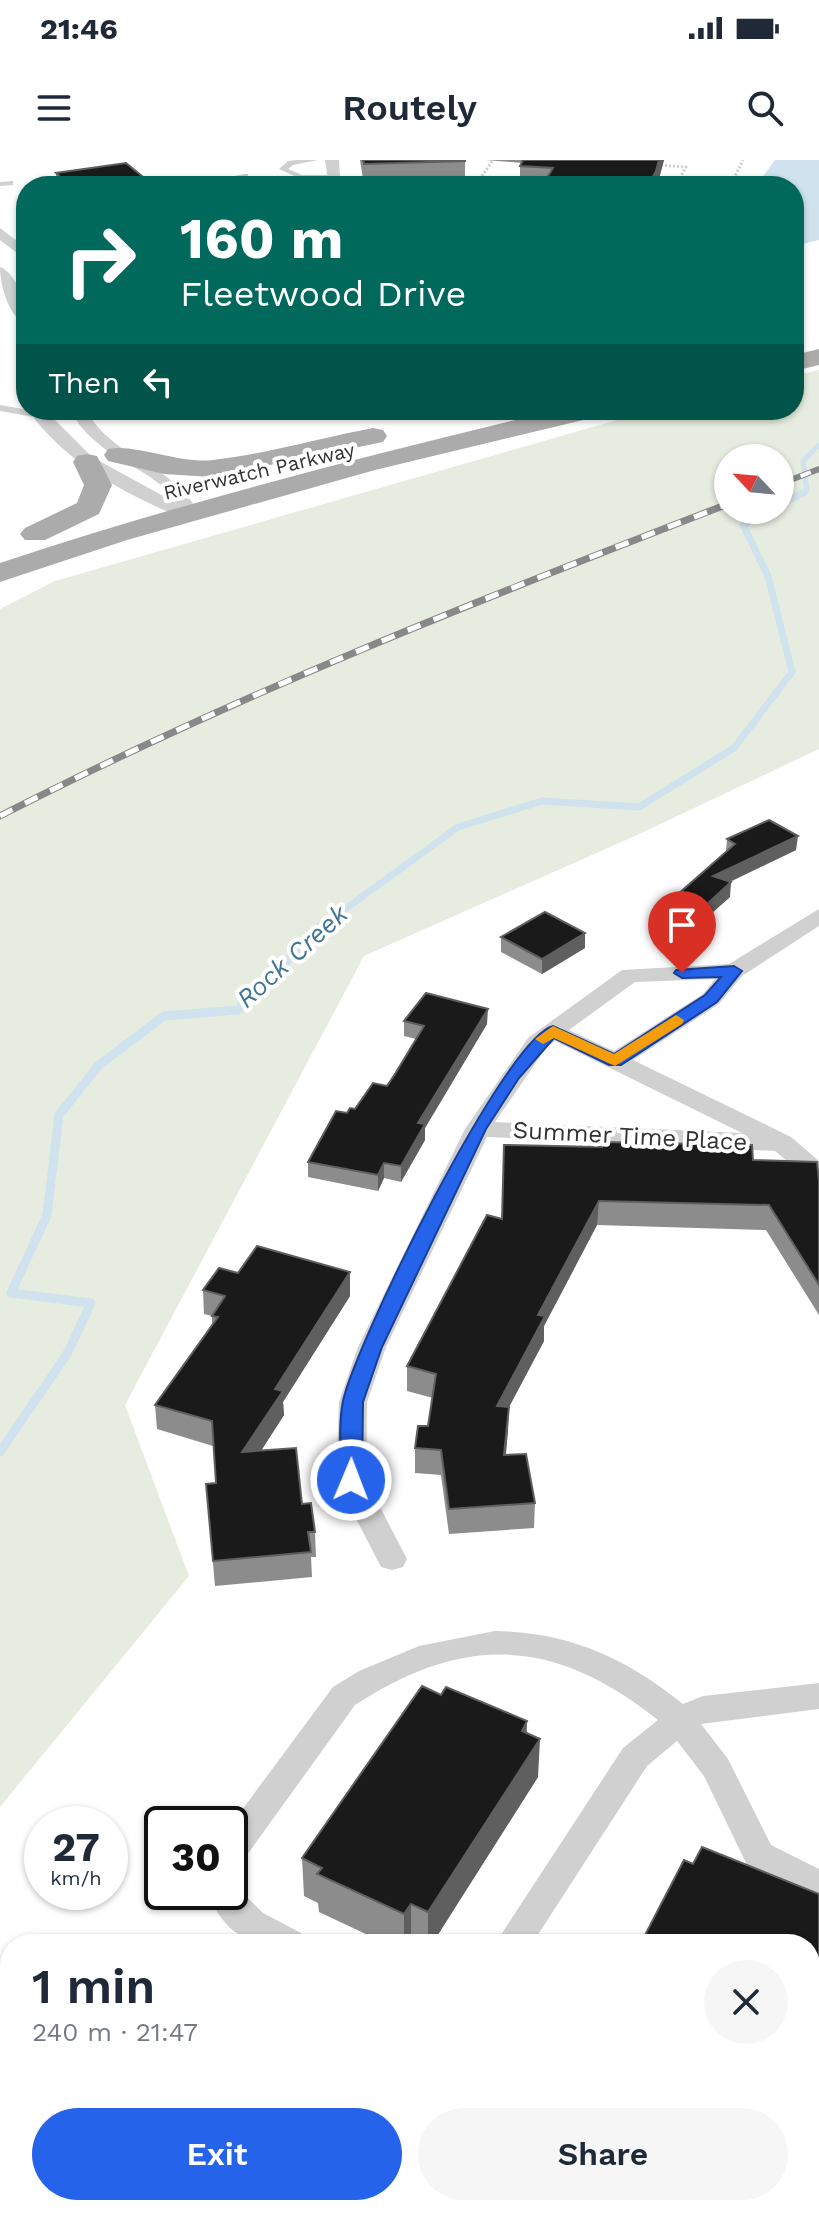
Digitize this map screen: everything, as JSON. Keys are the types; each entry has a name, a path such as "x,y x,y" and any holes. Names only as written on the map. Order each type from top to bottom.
{"main road":[{"path":"118,455 164,466 211,469 391,432 477,420"},
{"name":"Riverwatch Parkway","path":"0,546 162,493 281,462 477,420"},
{"name":"Riverwatch Parkway","path":"0,573 117,534 192,516 367,464 550,420"},
{"path":"35,534 89,508 98,485 87,462"}],"street":[{"path":"0,232 16,247"},
{"path":"0,270 16,300"},
{"path":"44,420 54,435 87,462 162,493 192,516"},
{"path":"83,420 118,455 192,516"},
{"path":"615,1061 711,999 734,971 819,916"},
{"path":"392,1559 351,1480 353,1402 372,1347 478,1129 529,1054 598,995 630,975 734,971"},
{"path":"553,1031 782,1143 819,1174"},
{"name":"Summer Time Place","path":"478,1129 782,1143"},
{"path":"248,1827 344,1696 383,1673 414,1661 477,1645 506,1643 568,1651 633,1684 680,1720 716,1768 759,1855 819,1885"},
{"path":"520,1934 635,1757 680,1720 703,1709 819,1696"},
{"path":"234,1910 251,1926 268,1934"}],"lane":[{"path":"299,176 283,169 291,163 314,160"},
{"path":"0,184 10,183"}],"path":[{"path":"681,176 690,160"},
{"path":"649,164 686,167"}],"shaded area":[{"path":"819,370 819,749 635,836 364,956 125,1405 189,1576 0,1807 0,609 55,581 617,420 804,420 804,374"}],"water":[{"path":"775,160 819,160 819,240 804,244 804,176 763,176"}],"building":[{"path":"363,160 465,160 465,161 364,164"},
{"path":"523,160 659,160 653,176 548,176 553,168 520,166"},
{"path":"126,163 142,176 59,176 56,173"},
{"path":"769,820 798,836 713,876 731,882 705,906 677,895 735,844 727,839"},
{"path":"545,912 585,933 542,959 501,937"},
{"path":"426,993 488,1009 418,1123 425,1124 401,1166 384,1163 378,1175 308,1162 336,1111 347,1113 350,1108 355,1109 373,1083 387,1086 424,1026 404,1021"},
{"path":"602,1142 752,1145 753,1160 817,1162 819,1285 769,1205 599,1201 538,1315 545,1316 497,1406 509,1407 504,1455 526,1454 535,1503 449,1509 441,1450 415,1448 418,1426 428,1426 436,1374 407,1366 487,1215 502,1219 504,1145 602,1147"},
{"path":"257,1246 350,1272 275,1389 283,1391 242,1452 296,1448 302,1504 311,1503 315,1532 308,1532 311,1552 213,1561 206,1484 216,1483 212,1421 155,1405 218,1317 212,1316 225,1296 203,1290 219,1268 238,1273"},
{"path":"422,1686 441,1695 446,1687 527,1721 522,1731 540,1739 428,1912 411,1904 404,1914 317,1874 322,1868 302,1858"},
{"path":"702,1847 819,1894 819,1934 646,1934 684,1860 693,1864"}],"waterway":[{"name":"Rock Creek","path":"803,493 807,491 803,461 819,445"},
{"name":"Rock Creek","path":"794,497 803,493"},
{"name":"Rock Creek","path":"799,495 803,493"},
{"name":"Rock Creek","path":"319,928 458,827 542,801 639,807 734,748 792,672 768,576 745,524"},
{"name":"Rock Creek","path":"0,1452 67,1354 91,1303 11,1293 47,1215 59,1115 99,1065 164,1016 238,1010 319,928"}],"railway":[{"path":"794,479 819,469"},
{"path":"0,816 269,689 714,509"}],"slow traffic":[{"path":"543,1039 553,1031 615,1061 676,1020"}],"route":[{"path":"351,1480 353,1402 372,1347 478,1129 512,1076 537,1043 553,1031 615,1061 711,999 734,971 682,973"}]}
